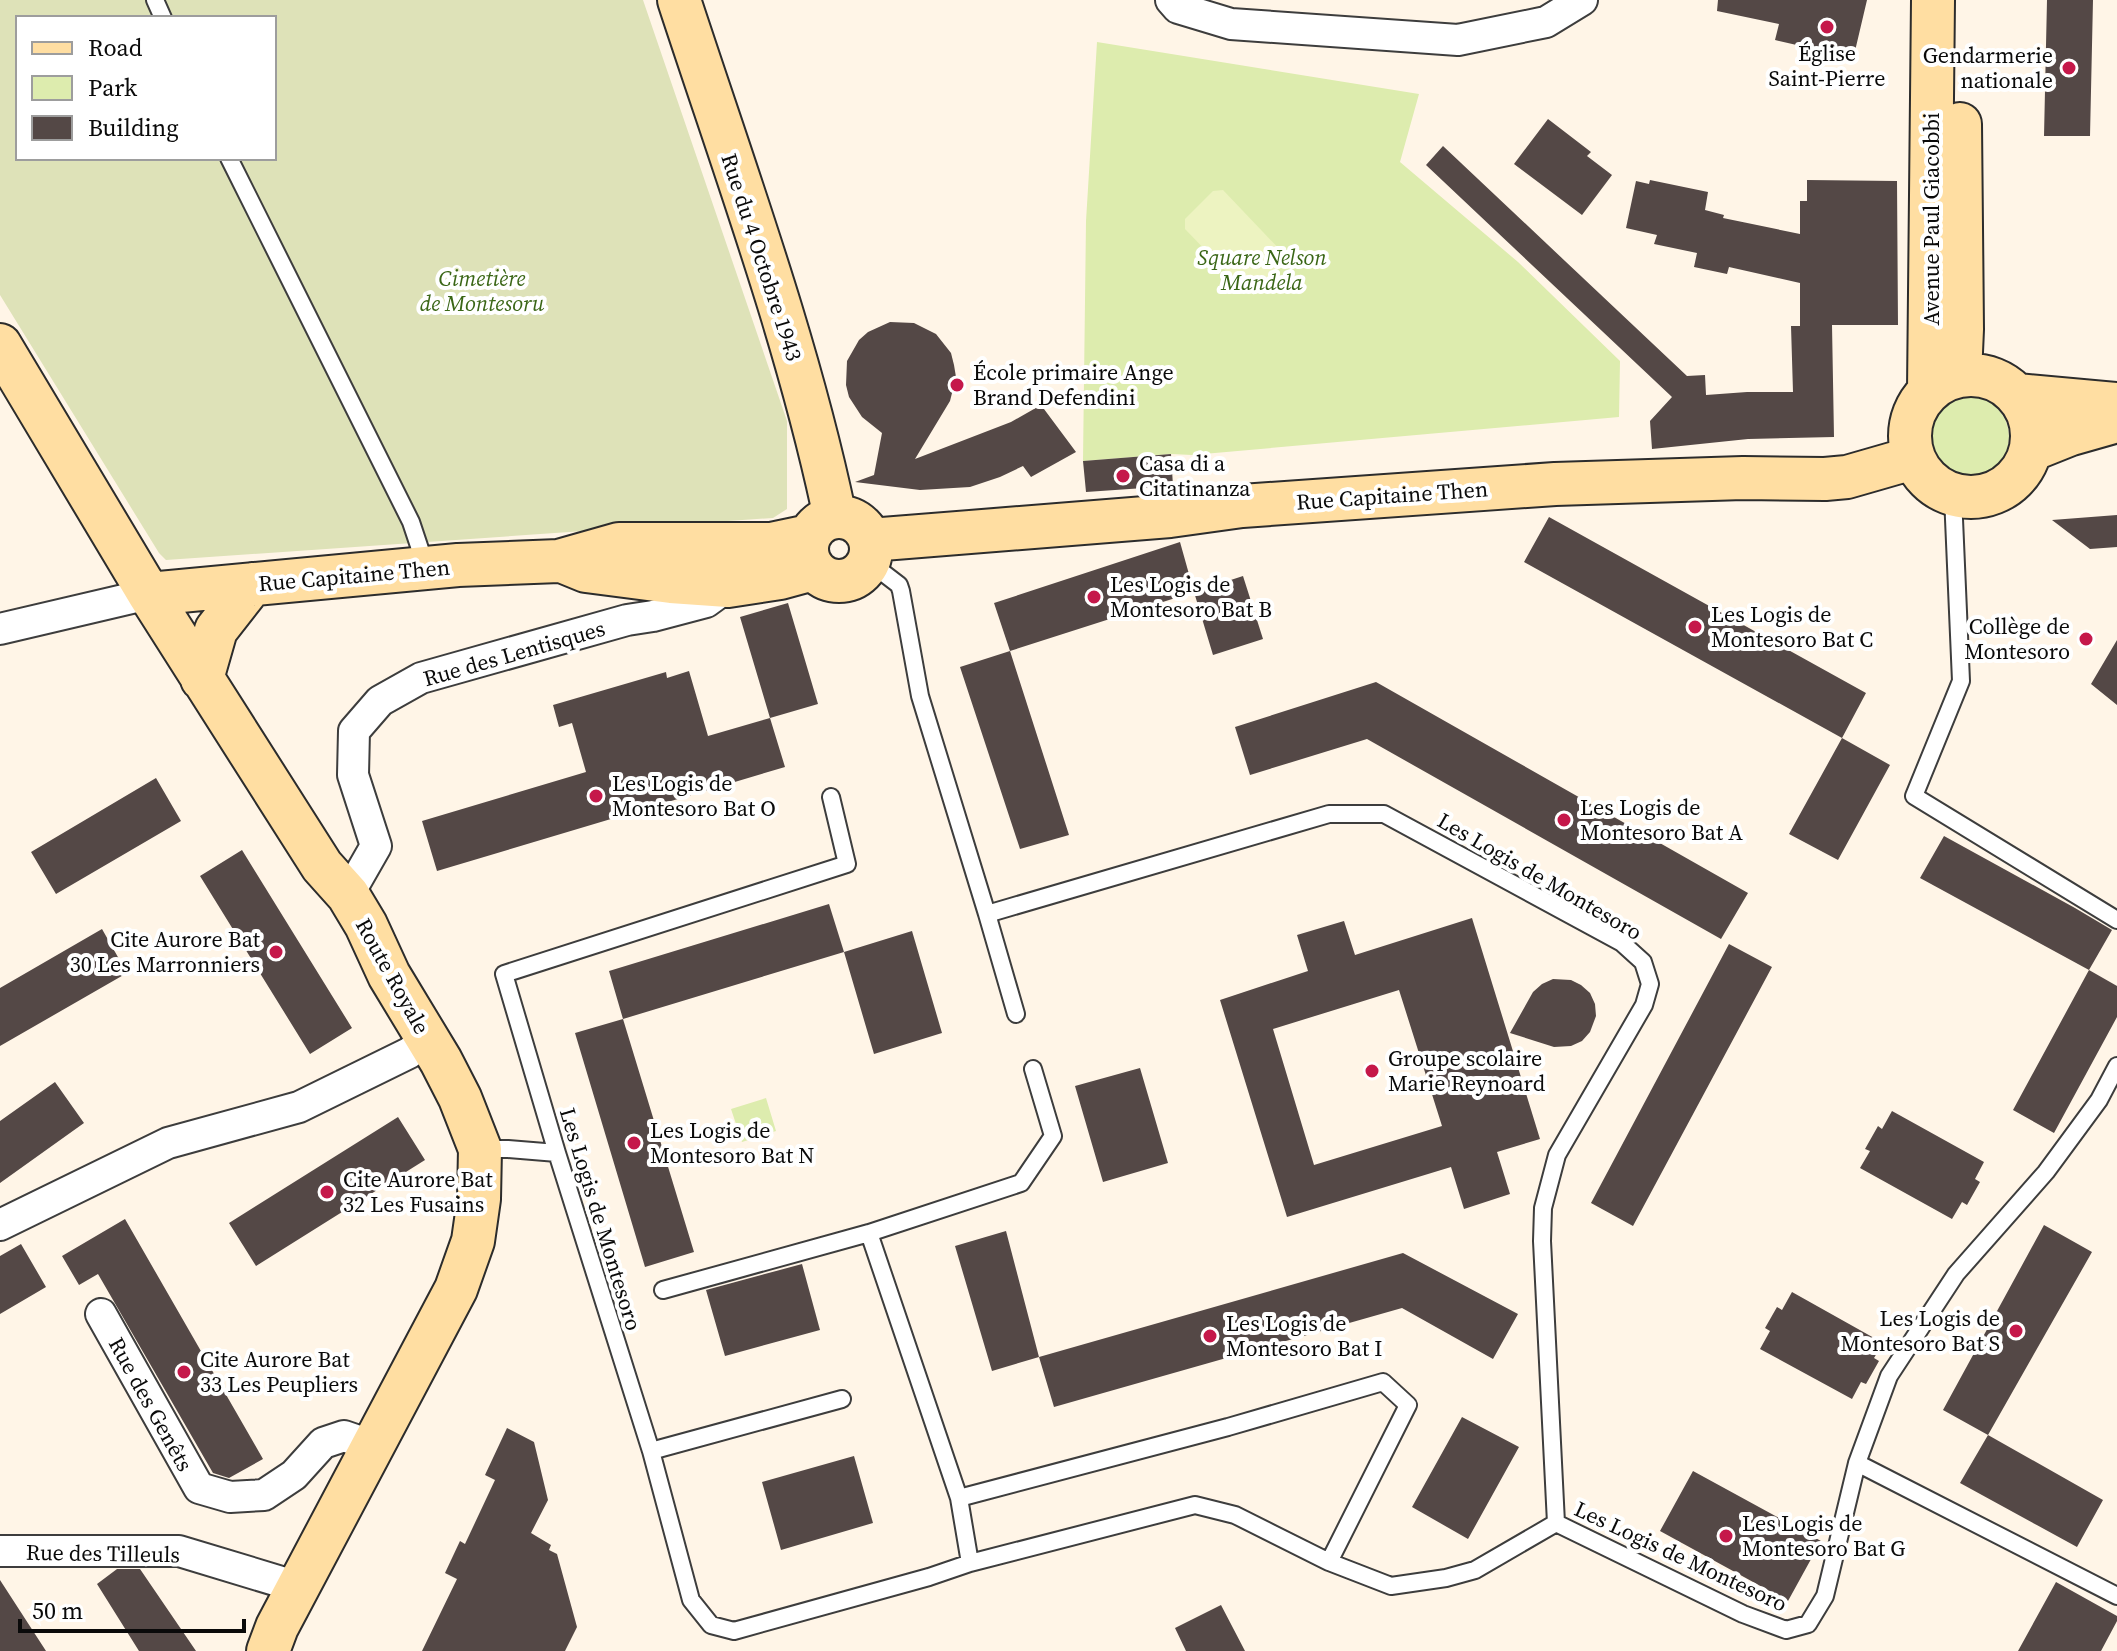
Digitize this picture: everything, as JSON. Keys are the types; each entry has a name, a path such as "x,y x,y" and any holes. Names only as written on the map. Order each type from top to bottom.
{"main road":[{"name":"Rue du 4 Octobre 1943","path":"679,0 815,426 819,541"},
{"name":"Avenue Paul Giacobbi","path":"1933,0 1945,383"},
{"name":"Avenue Paul Giacobbi","path":"1945,383 1960,0"},
{"name":"Route Royale","path":"0,345 202,679 322,866 348,895 366,925 389,975 460,1098 480,1149 479,1199 473,1241 456,1289 277,1627 268,1651"},
{"path":"1981,375 2001,382 2017,395 2031,421 2031,450 2024,468 2011,484 1993,494 1973,499 1953,496 1936,488 1922,475 1913,458 1909,440 1911,422 1918,405 1945,383 1981,375"},
{"path":"2017,395 2117,404"},
{"path":"2031,450 2117,421"},
{"name":"Rue Capitaine Then","path":"869,551 1242,506 1555,484 1743,478 1825,479 1847,477 1913,458"},
{"path":"846,518 865,530 869,551 862,572 853,578 843,582 821,576 819,541 846,518"},
{"name":"Rue Capitaine Then","path":"149,594 427,569 559,561 619,544 819,541"},
{"name":"Rue Capitaine Then","path":"559,561 586,571 728,586 780,578 819,541"},
{"path":"202,679 216,630 252,584"}],"street":[{"path":"1171,0 1178,8 1231,24 1458,40 1546,22 1582,0"},
{"name":"Rue des Lentisques","path":"627,620 671,582 676,573 713,544"},
{"name":"Rue des Lentisques","path":"348,895 376,846 353,775 354,731 380,701 421,678 627,620 706,602 728,586"},
{"path":"0,629 149,594"},
{"path":"0,1225 168,1143 299,1107 409,1053 427,1039"},
{"name":"Rue des Genêts","path":"101,1314 199,1488 230,1497 264,1495 294,1475 323,1443 344,1436 373,1446"},
{"name":"Rue des Tilleuls","path":"0,1551 179,1551 298,1587"}],"lane":[{"path":"230,160 411,522 427,569"},
{"path":"1953,496 1961,681 1914,796 2117,920"},
{"path":"869,551 901,591 920,696 1016,1014"},
{"name":"Les Logis de Montesoro","path":"831,797 847,864 504,974 651,1451 691,1600 711,1625 734,1631 970,1563 1195,1505 1235,1515 1329,1562 1391,1586 1446,1578 1475,1570 1556,1523"},
{"name":"Les Logis de Montesoro","path":"987,914 1329,814 1384,814 1622,943 1643,962 1650,984 1644,1005 1557,1155 1543,1208 1556,1523"},
{"name":"Les Logis de Montesoro","path":"1556,1523 1743,1614 1786,1630 1808,1624 1825,1596 1857,1463 1889,1376 1956,1274 2046,1172 2099,1100 2117,1066"},
{"path":"663,1290 869,1233 1021,1183 1053,1136 1033,1069"},
{"path":"480,1149 557,1153"},
{"path":"869,1233 959,1498 970,1563"},
{"path":"959,1498 1228,1427 1383,1382 1408,1405 1329,1562"},
{"path":"651,1451 842,1399"},
{"path":"1857,1463 2117,1596"}],"green space":[{"name":"Cimetière de Montesoru","path":"0,0 643,0 787,421 787,509 773,518 166,560 0,295"},
{"name":"Square Nelson Mandela","path":"1097,42 1419,94 1400,162 1518,262 1620,361 1619,417 1192,455 1083,461 1086,221"},
{"path":"1223,190 1283,253 1284,262 1254,291 1246,292 1185,229 1185,219 1213,191"},
{"path":"1968,396 1984,399 1997,408 2006,421 2009,437 2006,453 1997,466 1984,475 1968,478 1952,475 1939,466 1930,453 1927,437 1930,421 1939,408 1952,399"},
{"path":"766,1098 776,1131 742,1142 731,1109"}],"building":[{"name":"Église Saint-Pierre","path":"1718,0 1867,0 1855,51 1838,47 1836,54 1775,40 1779,24 1717,11"},
{"name":"Gendarmerie nationale","path":"2047,0 2093,0 2090,136 2044,136"},
{"path":"1548,119 1591,152 1587,156 1612,175 1582,215 1514,164"},
{"path":"1443,146 1687,376 1705,375 1706,395 1793,392 1791,326 1800,326 1800,283 1729,267 1727,274 1694,267 1697,253 1654,244 1657,235 1626,228 1636,181 1649,184 1650,180 1708,192 1705,210 1724,215 1723,218 1800,234 1800,201 1807,201 1807,180 1897,181 1898,325 1832,325 1834,437 1748,439 1652,449 1650,421 1672,397 1426,165"},
{"path":"890,322 914,323 936,334 951,353 954,365 956,377 950,401 915,459 1011,422 1041,405 1076,452 1031,477 1023,466 970,487 920,490 855,482 874,475 882,433 862,417 849,397 847,361 859,340"},
{"path":"1171,454 1173,486 1086,492 1083,461"},
{"path":"2117,515 2117,547 2090,549 2052,520"},
{"name":"Les Logis de Montesoro Bat C","path":"1549,517 1866,693 1842,738 1524,562"},
{"name":"Les Logis de Montesoro Bat B","path":"1180,542 1194,592 1010,651 994,603"},
{"path":"1243,576 1263,639 1213,655 1194,592"},
{"name":"Les Logis de Montesoro Bat O","path":"788,603 818,704 770,718 740,617"},
{"path":"2117,640 2117,705 2091,684"},
{"path":"1010,651 1069,835 1020,849 960,667"},
{"name":"Les Logis de Montesoro Bat O","path":"689,671 708,736 770,718 785,767 437,871 422,821 586,772 572,723 559,727 553,705 666,672 667,678"},
{"name":"Les Logis de Montesoro Bat A","path":"1376,682 1748,893 1721,939 1367,739 1250,775 1235,727"},
{"path":"1842,738 1890,765 1838,860 1789,834"},
{"path":"156,778 181,821 56,894 31,852"},
{"path":"1944,836 2112,930 2089,970 1920,878"},
{"name":"Cite Aurore Bat 30 Les Marronniers","path":"242,850 352,1028 310,1054 200,876"},
{"path":"829,904 844,952 623,1019 609,971"},
{"path":"1472,918 1540,1139 1497,1152 1510,1194 1464,1209 1451,1167 1287,1217 1220,1000 1308,971 1297,935 1344,921 1355,955","holes":["1399,990 1442,1126 1314,1165 1273,1029"]},
{"path":"102,929 127,973 0,1046 0,988"},
{"path":"912,931 942,1033 874,1054 844,952"},
{"path":"1729,944 1772,967 1633,1226 1591,1203"},
{"path":"2089,970 2117,986 2117,1017 2054,1133 2013,1110"},
{"path":"1553,979 1571,980 1581,985 1590,993 1595,1004 1596,1016 1590,1032 1582,1041 1571,1046 1554,1047 1510,1033 1533,992"},
{"name":"Les Logis de Montesoro Bat N","path":"623,1019 694,1252 645,1267 575,1033"},
{"path":"1140,1068 1168,1163 1103,1182 1075,1086"},
{"path":"55,1082 84,1123 0,1183 0,1121"},
{"path":"1892,1111 1984,1162 1975,1179 1980,1182 1967,1205 1962,1202 1952,1219 1860,1168 1870,1151 1865,1149 1878,1126 1882,1129"},
{"name":"Cite Aurore Bat 32 Les Fusains","path":"398,1117 425,1160 256,1266 229,1223"},
{"name":"Cite Aurore Bat 33 Les Peupliers","path":"125,1219 263,1459 229,1478 213,1473 98,1274 79,1285 62,1256"},
{"name":"Les Logis de Montesoro Bat S","path":"2044,1225 2092,1252 1988,1435 1943,1410"},
{"path":"1006,1231 1039,1357 992,1371 955,1246"},
{"path":"21,1244 46,1287 0,1314 0,1256"},
{"name":"Les Logis de Montesoro Bat I","path":"1403,1253 1518,1314 1493,1359 1402,1308 1054,1407 1039,1357"},
{"path":"802,1264 820,1330 725,1356 706,1290"},
{"path":"1792,1292 1883,1343 1874,1358 1879,1361 1866,1384 1861,1382 1852,1399 1760,1349 1770,1331 1765,1328 1777,1307 1782,1310"},
{"path":"1462,1417 1519,1447 1468,1539 1412,1507"},
{"path":"507,1428 534,1442 548,1500 531,1533 551,1545 549,1550 557,1554 577,1627 565,1651 422,1651 457,1579 445,1573 460,1541 465,1544 495,1480 485,1475"},
{"path":"1988,1435 2103,1500 2077,1547 1960,1483"},
{"path":"854,1456 873,1523 781,1550 762,1482"},
{"name":"Les Logis de Montesoro Bat G","path":"1693,1471 1821,1541 1788,1601 1660,1531"},
{"path":"117,1569 140,1569 196,1651 139,1651 97,1584"},
{"path":"0,1580 46,1651 0,1651"},
{"path":"2056,1582 2117,1616 2101,1651 2018,1651"},
{"path":"1221,1605 1245,1651 1186,1651 1175,1628"}],"place":[{"name":"Église Saint-Pierre","path":"1827,27"},
{"name":"Gendarmerie nationale","path":"2069,68"},
{"name":"École primaire Ange Brand Defendini","path":"957,385"},
{"name":"Casa di a Citatinanza","path":"1123,476"},
{"name":"Les Logis de Montesoro Bat B","path":"1094,597"},
{"name":"Les Logis de Montesoro Bat C","path":"1695,627"},
{"name":"Collège de Montesoro","path":"2086,639"},
{"name":"Les Logis de Montesoro Bat O","path":"596,796"},
{"name":"Les Logis de Montesoro Bat A","path":"1564,820"},
{"name":"Cite Aurore Bat 30 Les Marronniers","path":"276,952"},
{"name":"Groupe scolaire Marie Reynoard","path":"1372,1071"},
{"name":"Les Logis de Montesoro Bat N","path":"634,1143"},
{"name":"Cite Aurore Bat 32 Les Fusains","path":"327,1192"},
{"name":"Les Logis de Montesoro Bat S","path":"2016,1331"},
{"name":"Les Logis de Montesoro Bat I","path":"1210,1336"},
{"name":"Cite Aurore Bat 33 Les Peupliers","path":"184,1372"},
{"name":"Les Logis de Montesoro Bat G","path":"1726,1536"}]}
